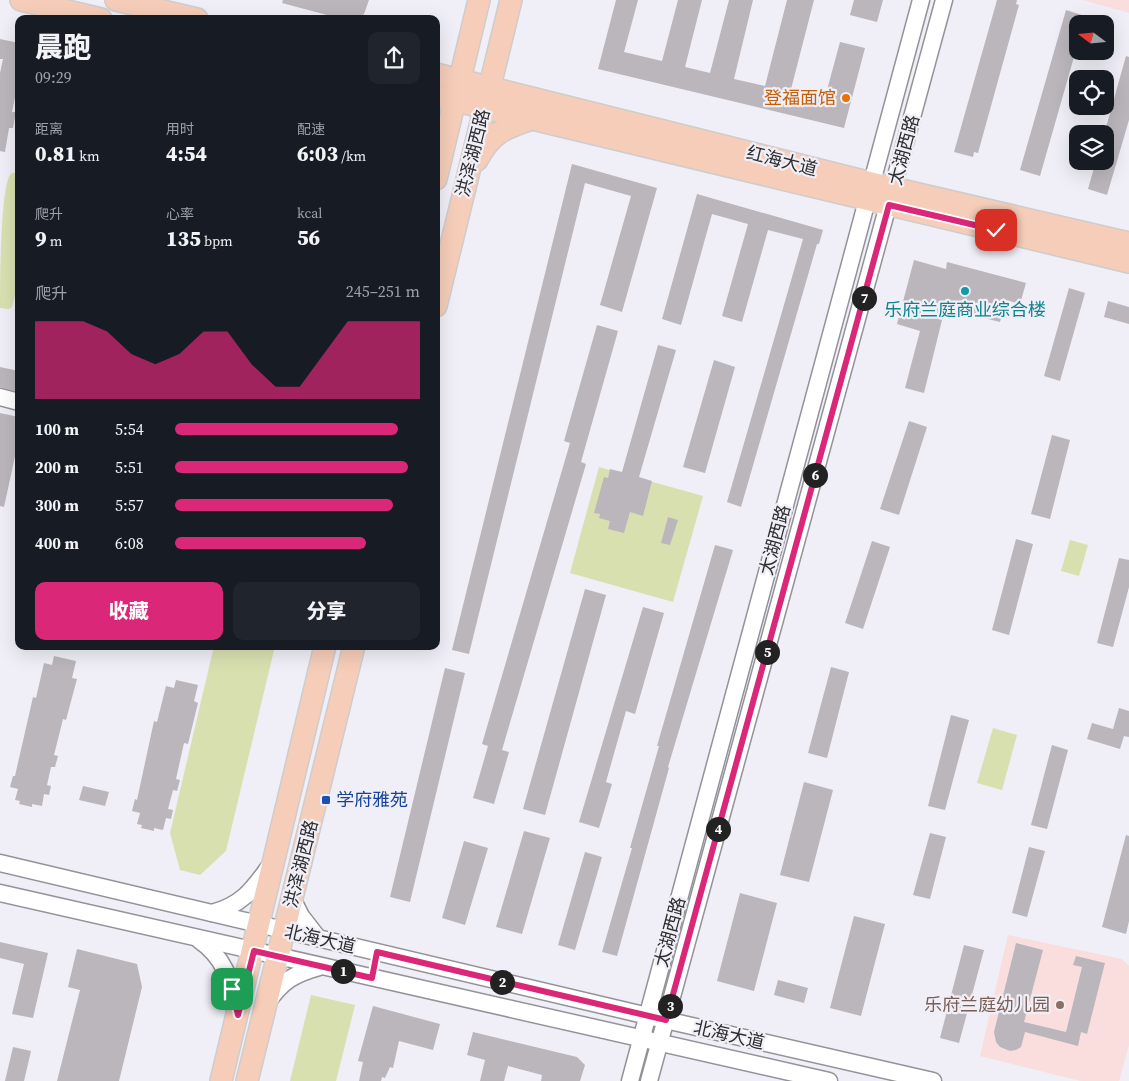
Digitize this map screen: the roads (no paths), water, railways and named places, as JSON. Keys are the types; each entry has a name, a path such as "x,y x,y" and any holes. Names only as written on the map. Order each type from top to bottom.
{"main road":[{"path":"20,0 84,15"},
{"path":"116,0 180,15"},
{"path":"440,65 444,64 458,47 480,3 492,6 511,1"},
{"name":"洪泽湖西路","path":"440,290 511,1"},
{"name":"洪泽湖西路","path":"440,164 444,148 446,98 460,80 480,3"},
{"path":"503,33 507,69 517,88 530,98"},
{"name":"红海大道","path":"440,75 460,80 487,98 532,119 868,191"},
{"name":"红海大道","path":"446,98 530,98 1129,262"},
{"path":"440,187 442,186 454,188 460,192 464,191 485,145 493,136 502,130 532,119"},
{"path":"440,126 444,148"},
{"name":"红海大道","path":"891,197 1129,243"},
{"name":"洪泽湖西路","path":"221,1081 254,951 324,650"},
{"name":"洪泽湖西路","path":"247,1081 353,650"},
{"path":"281,833 284,840 296,844 308,835"},
{"path":"235,1025 240,1030 246,1030 253,1035 257,1044"}],"street":[{"name":"太湖西路","path":"630,1081 868,191 921,0"},
{"name":"太湖西路","path":"649,1081 944,0"},
{"path":"0,397 15,401"},
{"path":"211,913 230,908 244,897 275,859"},
{"name":"北海大道","path":"0,863 648,1016 933,1081"},
{"name":"北海大道","path":"0,893 829,1081"},
{"path":"292,898 300,916 318,938"},
{"path":"146,926 156,922 159,915 158,908 151,899"},
{"path":"195,938 211,949 227,972 235,1025"},
{"path":"372,978 377,952"},
{"path":"266,1005 274,992 290,978 320,966"},
{"path":"744,1061 749,1039"}],"place":[{"name":"登福面馆","path":"846,98"},
{"name":"乐府兰庭商业综合楼","path":"965,291"},
{"name":"学府雅苑","path":"326,800"},
{"name":"乐府兰庭幼儿园","path":"1060,1005"}]}
